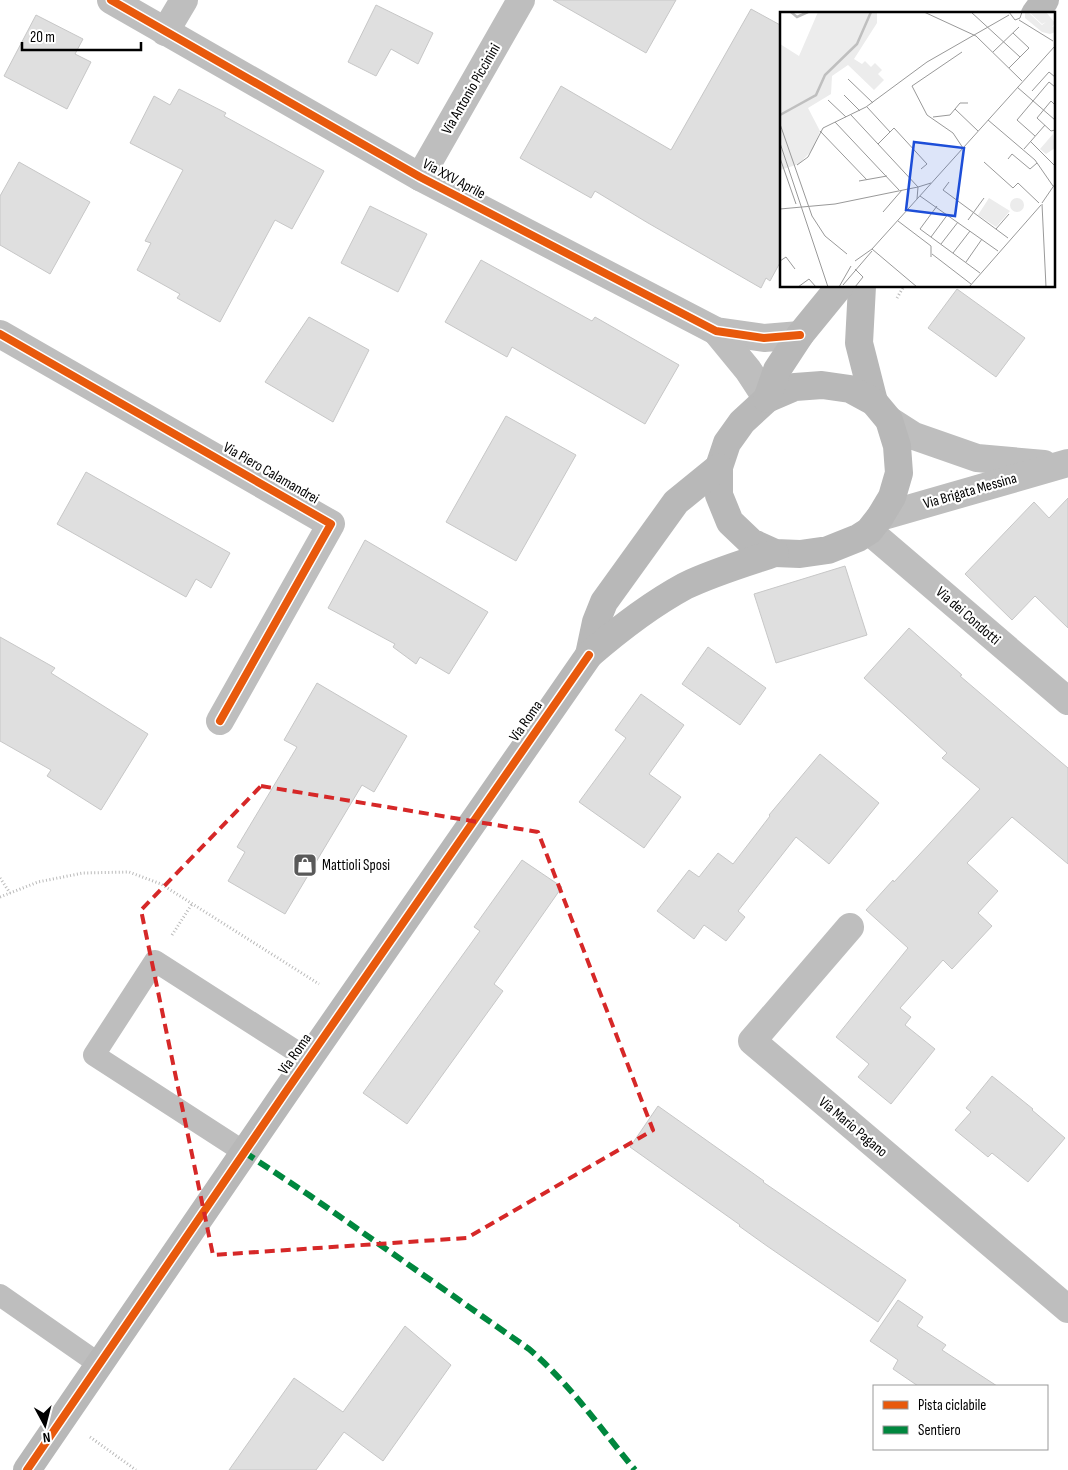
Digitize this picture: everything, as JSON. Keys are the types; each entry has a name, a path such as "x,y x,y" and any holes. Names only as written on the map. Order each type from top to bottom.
{"main road":[{"path":"1036,12 1045,0"},
{"path":"767,399 777,370 800,335 838,288"},
{"path":"862,288 859,343 881,411 897,446 899,473 892,497 874,524 858,538 828,550 800,554 775,553 751,542 730,522 719,495 719,467 727,443 742,422 767,399 795,387 822,385 850,389 881,411"},
{"name":"Via Roma","path":"589,655 596,622 604,602 676,502 719,467"},
{"name":"Via Roma","path":"27,1470 308,1059 589,655 628,622 687,585 775,553"}],"street":[{"name":"Via XXV Aprile","path":"111,0 420,177 716,331 764,338 800,335"},
{"path":"165,32 184,0"},
{"name":"Via Antonio Piccinini","path":"420,177 522,0"},
{"name":"Via XXV Aprile","path":"716,331 748,370 767,399"},
{"name":"Via Piero Calamandrei","path":"0,334 331,524 220,721"},
{"name":"Via Brigata Messina","path":"881,411 914,436 977,458 1064,464"},
{"name":"Via Brigata Messina","path":"874,524 1064,464"},
{"name":"Via dei Condotti","path":"874,524 1068,702"},
{"name":"Via Mario Pagano","path":"850,927 752,1041 1068,1309"}],"lane":[{"path":"244,1152 94,1055 155,960 308,1059"},
{"path":"0,1296 99,1364"}],"path":[{"path":"894,302 903,288"},
{"path":"0,897 38,882 83,873 130,872 161,884 348,1002"},
{"path":"0,878 10,893"},
{"path":"63,1418 136,1470"}],"highlighted area":[{"path":"261,786 538,832 653,1130 467,1238 213,1255 141,910"}],"building":[{"path":"553,0 676,0 646,53"},
{"path":"376,5 433,33 418,64 391,49 376,76 348,62"},
{"path":"751,9 780,25 780,263 770,281 766,278 761,288 595,191 591,198 520,158 561,86 671,150"},
{"path":"36,15 83,39 75,54 91,62 67,109 4,76"},
{"path":"179,89 226,113 224,116 324,171 292,229 275,220 220,322 177,298 180,294 137,270 151,243 145,241 183,170 130,143 154,96 170,105"},
{"path":"19,162 90,202 50,274 0,245 0,196"},
{"path":"370,206 427,234 398,292 341,263"},
{"path":"481,260 592,321 595,317 679,365 645,424 512,347 507,357 445,322"},
{"path":"957,289 1025,338 996,377 928,328"},
{"path":"309,317 369,350 333,422 265,382"},
{"path":"506,416 576,455 516,561 446,522"},
{"path":"86,472 230,553 211,588 196,579 186,597 57,524"},
{"path":"1068,498 1068,628 1035,596 1012,620 965,574 1034,502 1049,518"},
{"path":"365,540 488,612 449,674 420,657 416,664 393,647 395,644 328,608"},
{"path":"845,566 867,635 776,663 754,594"},
{"path":"909,628 962,675 960,676 1068,768 1068,864 1012,817 967,863 998,891 978,913 992,926 952,969 943,960 900,1008 911,1017 905,1025 935,1049 891,1104 858,1077 869,1064 836,1037 908,948 866,910 980,789 942,758 947,753 864,678"},
{"path":"0,637 55,668 51,673 148,734 101,810 47,776 51,770 0,741"},
{"path":"708,647 766,688 740,725 682,684"},
{"path":"317,683 407,736 374,792 362,785 285,914 228,881 245,852 237,847 297,747 284,740"},
{"path":"641,694 684,725 649,774 681,797 644,848 579,802 626,738 615,730"},
{"path":"820,754 879,803 829,864 796,837 738,911 745,917 726,941 704,925 694,939 657,911 689,870 699,877 718,853 733,864 769,815"},
{"path":"522,860 562,887 494,984 503,991 407,1124 363,1093 480,931 474,927"},
{"path":"992,1076 1065,1138 1028,1182 992,1153 988,1157 955,1130 971,1112 966,1108"},
{"path":"658,1106 763,1182 906,1280 878,1322 767,1246 630,1147"},
{"path":"898,1300 923,1317 917,1326 946,1345 942,1350 995,1385 917,1385 893,1369 898,1360 870,1341"},
{"path":"405,1326 451,1365 383,1461 344,1432 316,1470 229,1470 294,1378 343,1412"}],"marked path":[{"path":"244,1152 309,1195 529,1349 572,1392 635,1470"}],"cycle path":[{"path":"111,0 420,177 716,331 764,338 800,335"},
{"path":"0,334 331,524 220,721"},
{"path":"27,1470 285,1093 589,655"}],"place":[{"name":"Mattioli Sposi","path":"305,865"}]}
